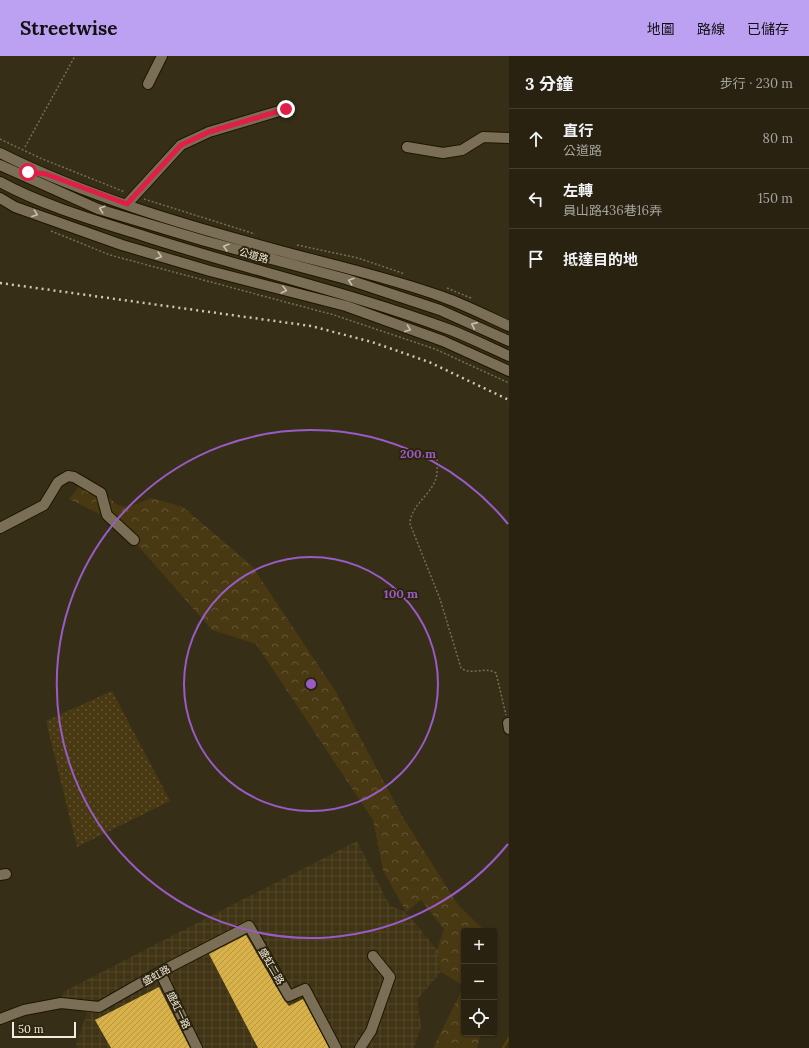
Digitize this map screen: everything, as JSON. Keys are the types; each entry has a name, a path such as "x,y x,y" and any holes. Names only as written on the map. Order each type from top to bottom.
{"street":[{"path":"148,84 162,56"},
{"path":"127,204 181,145 209,132 286,109"},
{"path":"407,146 443,153 462,150 483,137 509,138"},
{"name":"公道路","path":"0,153 46,174 127,204 275,250 345,266 443,297 509,326"},
{"path":"13,159 41,183"},
{"path":"3,167 46,174"},
{"name":"公道路","path":"3,167 98,209 205,241 346,279 440,310 509,341"},
{"name":"公道路","path":"0,182 20,193 211,258 348,296 449,329 509,356"},
{"path":"0,198 15,207 122,245 210,271 346,306 443,341 509,371"},
{"path":"0,528 44,505 58,482 68,476 74,477 101,493 107,515 134,540"},
{"name":"盛虹路","path":"0,1019 24,1010 61,1003 99,1007 160,972 248,926"},
{"name":"盛虹二路","path":"248,926 289,996 305,989 336,1048"},
{"path":"360,1048 370,1031 390,977 373,956"},
{"name":"盛虹一路","path":"160,972 198,1048"}],"path":[{"path":"24,147 75,56"},
{"path":"0,138 40,158 134,196 256,234"},
{"path":"46,229 110,255 334,315 435,349 509,383"},
{"path":"290,244 358,258 408,275"},
{"path":"444,287 473,298"},
{"path":"438,459 436,480 414,511 410,519 410,524 440,599 461,668 471,672 490,670 496,673 508,725"}],"shaded area":[{"path":"357,841 390,906 406,912 437,950 441,972 417,1000 421,1026 414,1048 78,1048 76,1044 87,1013 61,1003 63,992"}],"green space":[{"path":"85,479 118,505 129,507 151,498 183,507 252,566 336,692 402,816 458,905 482,928 461,928 461,984 441,972 437,950 444,929 421,900 406,912 383,870 373,820 256,644 212,630 118,523 69,499"},
{"path":"112,691 170,801 77,847 46,721"},
{"path":"461,992 461,1036 480,1036 477,1048 433,1048"}],"building":[{"path":"246,935 289,1006 303,999 329,1048 258,1048 209,954"},
{"path":"159,987 190,1048 111,1048 95,1020"}],"waterway":[{"path":"503,1048 509,1038"}],"railway":[{"path":"0,283 311,326 372,342 429,362 509,400"}],"route":[{"path":"28,172 46,174 127,204 181,145 209,132 286,109"}]}
